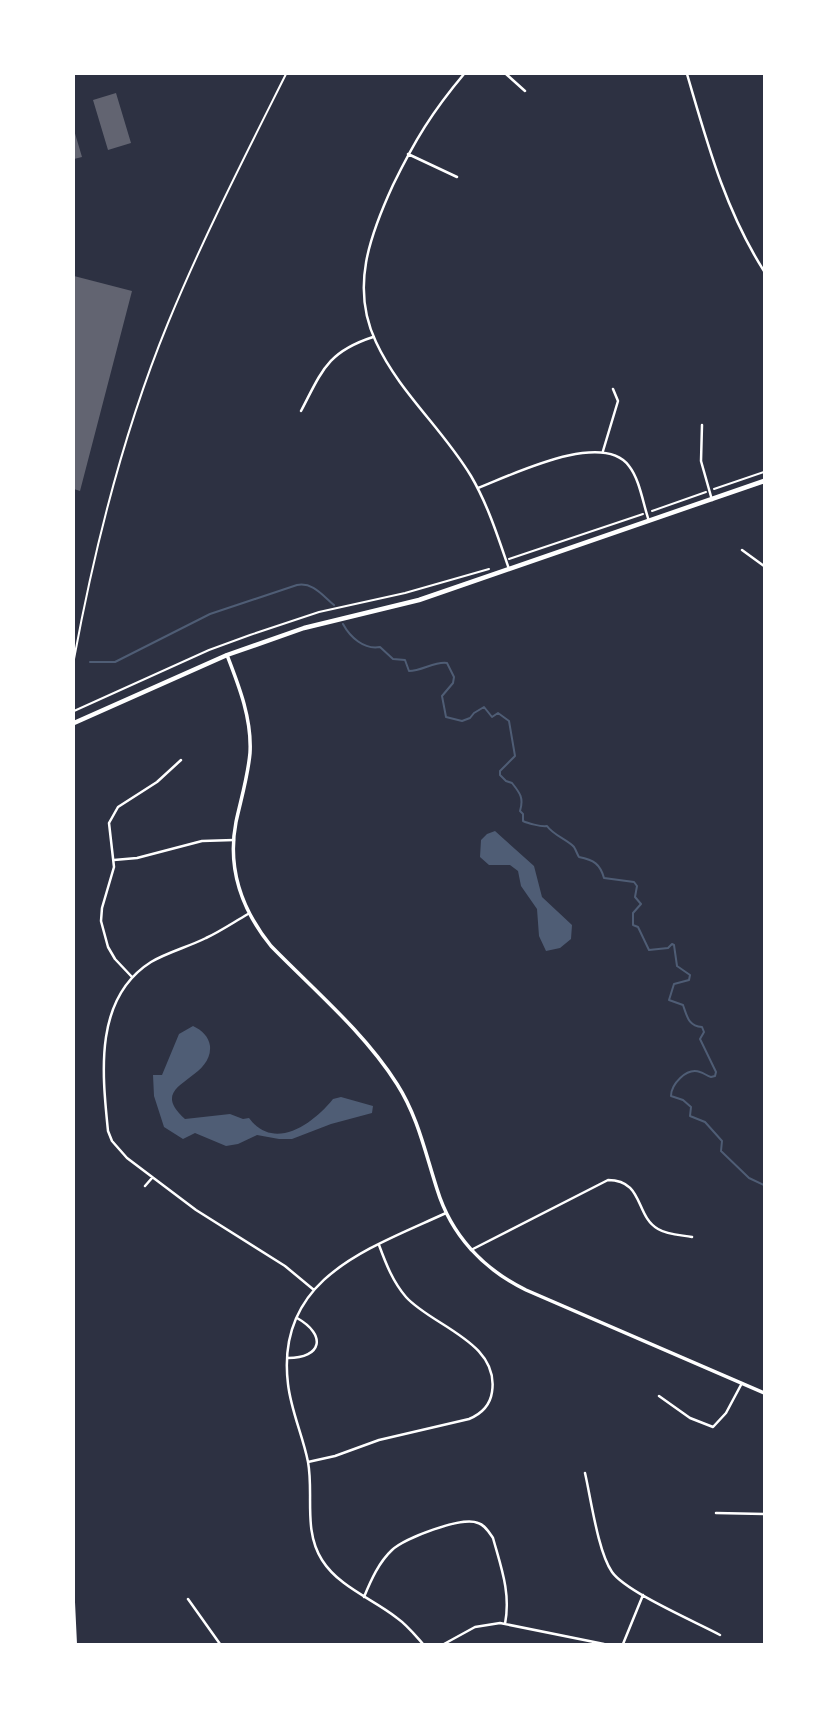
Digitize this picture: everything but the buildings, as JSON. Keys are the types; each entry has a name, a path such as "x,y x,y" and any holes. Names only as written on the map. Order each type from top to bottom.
{"main road":[{"path":"74,723 227,655 304,628 419,600 765,481"}],"street":[{"path":"464,74 426,121 375,226 366,257 365,300 373,337 386,361 455,453 477,488 509,569"},
{"path":"506,74 525,91"},
{"path":"687,74 723,190 738,224 765,271"},
{"path":"408,154 457,177"},
{"path":"301,411 320,374 334,356 353,344 373,337"},
{"path":"603,451 618,401 613,389"},
{"path":"702,425 701,461 712,500"},
{"path":"477,488 565,456 603,451 615,454 629,466 649,521"},
{"path":"742,550 765,566"},
{"path":"227,655 250,730 248,769 234,840 236,879 249,914 271,946 366,1043 397,1084 419,1129 446,1213 471,1250 496,1273 526,1290 765,1393"},
{"path":"132,977 108,947 102,921 102,908 114,860 108,832 109,823 118,807 157,782 181,760"},
{"path":"114,860 144,856 202,841 234,840"},
{"path":"249,914 204,939 153,961 132,977 109,1015 106,1032 107,1119 112,1141 118,1151 196,1210 285,1266 314,1290"},
{"path":"145,1186 152,1178"},
{"path":"471,1250 608,1180 616,1180 630,1186 652,1224 658,1229 692,1237"},
{"path":"423,1644 398,1618 331,1572 321,1559 310,1532 308,1462 288,1386 288,1358 297,1318 314,1290 344,1262 446,1213"},
{"path":"308,1462 335,1456 379,1440 469,1419 478,1415 490,1400 492,1380 480,1353 459,1333 420,1310 407,1298 387,1266 379,1244"},
{"path":"288,1358 308,1355 315,1350 317,1342 315,1332 297,1318"},
{"path":"659,1396 683,1415 713,1427 730,1406 742,1383"},
{"path":"585,1473 607,1564 620,1580 720,1635"},
{"path":"716,1513 765,1514"},
{"path":"364,1597 386,1556 405,1541 463,1522 477,1522 489,1531 493,1538 506,1587 508,1603 505,1624"},
{"path":"622,1644 643,1595"},
{"path":"188,1599 220,1644"},
{"path":"444,1644 475,1626 487,1623 505,1624 604,1644"}],"path":[{"path":"74,659 104,520 143,392 167,325 229,188 286,74"},
{"path":"506,561 765,472"},
{"path":"74,1602 76,1644"}],"water":[{"path":"495,831 534,866 542,897 572,925 571,939 560,948 546,951 539,936 537,909 521,886 518,871 510,865 489,865 480,857 481,840"},
{"path":"193,1026 204,1034 210,1046 208,1058 202,1068 176,1090 172,1097 174,1107 185,1119 230,1114 243,1119 249,1118 259,1128 281,1134 304,1125 333,1099 341,1097 373,1106 372,1113 331,1124 292,1139 257,1135 238,1144 226,1146 195,1133 183,1139 164,1127 154,1096 153,1075 162,1075 179,1034"}],"waterway":[{"path":"90,662 115,662 210,614 297,585 313,587 334,605"},
{"path":"343,624 349,634 363,644 380,647 393,659 405,660 409,671 447,663 454,677 453,683 442,696 446,717 462,721 484,707 492,717 498,713 509,721 515,756 500,771 500,775 512,783 519,793 523,821 547,826 574,847 579,857 596,863 604,878 634,882 637,886 635,897 641,904 633,913 633,925 638,927 649,950 674,945 677,966 690,975 689,980 674,984 669,1000 683,1005 691,1023 702,1027 704,1032 700,1039 716,1072 715,1076 711,1077 695,1071 685,1074 676,1082 671,1096 683,1100 691,1107 690,1116 705,1122 722,1141 721,1151 749,1178 764,1185"}]}
